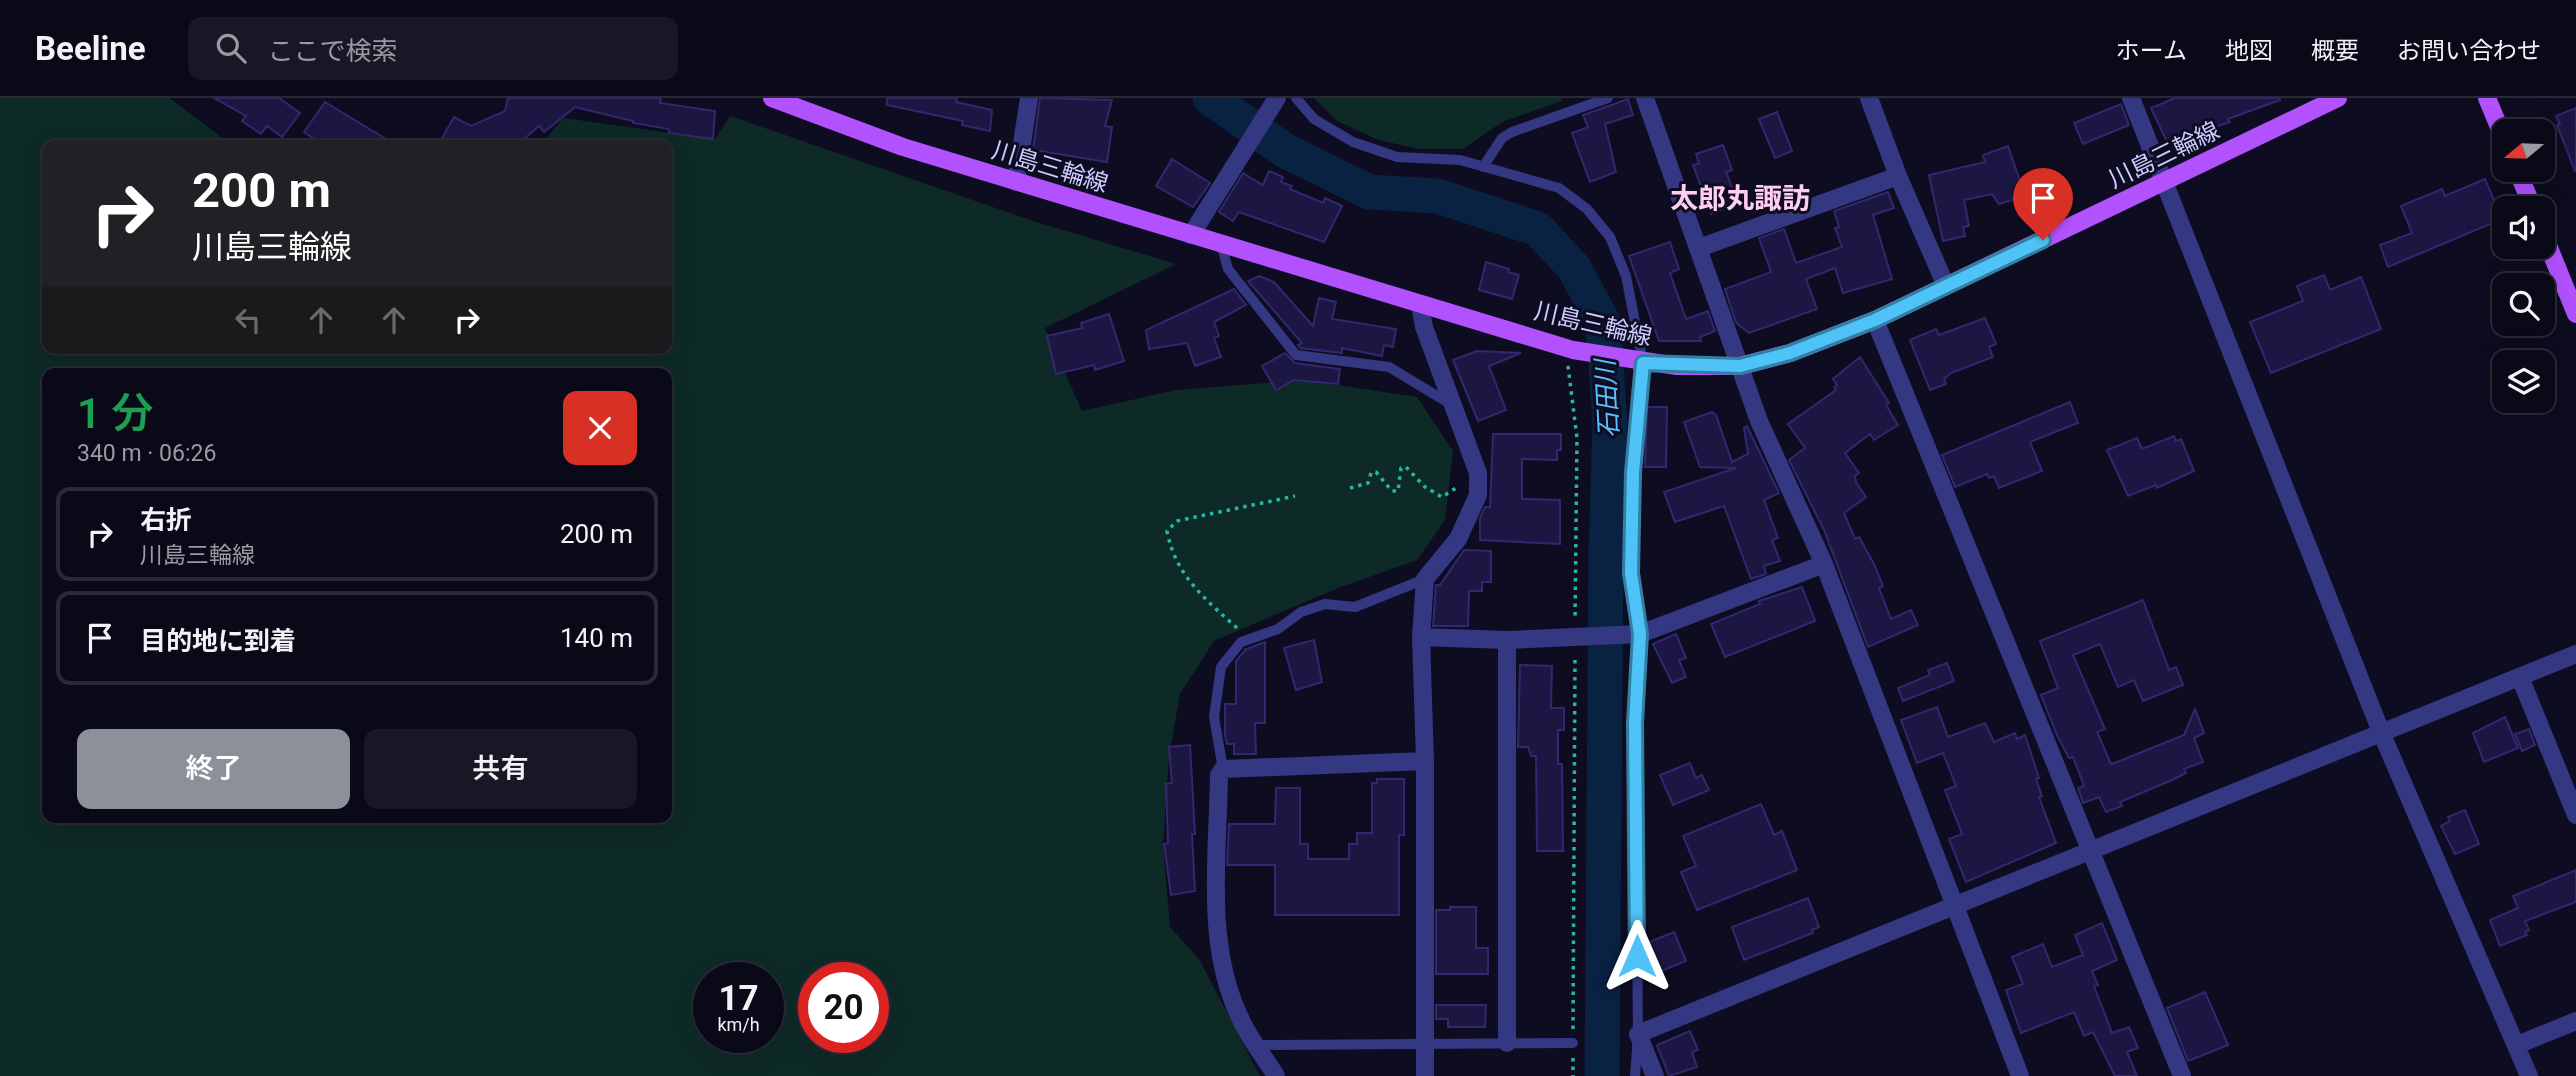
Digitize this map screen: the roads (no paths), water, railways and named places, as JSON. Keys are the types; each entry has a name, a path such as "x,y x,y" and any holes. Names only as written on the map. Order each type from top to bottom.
{"main road":[{"name":"川島三輪線","path":"772,98 903,147 1570,348 1637,362 1740,366 1790,353 1875,320 2338,98"},
{"path":"2487,98 2496,119"},
{"path":"2554,259 2576,314"}],"street":[{"path":"1016,182 1029,98"},
{"path":"1646,98 1759,421 1824,564 2020,1076"},
{"path":"1869,98 1898,176 1946,286"},
{"path":"2131,98 2381,732 2529,1076"},
{"path":"1191,235 1277,100"},
{"path":"1699,248 1898,176"},
{"path":"1420,304 1424,327 1478,473 1478,495 1458,539 1425,579 1421,637 1425,761 1424,1076"},
{"path":"1875,320 2182,1076"},
{"path":"1421,637 1507,640 1578,639 1640,634 1824,564"},
{"path":"1507,640 1507,1044"},
{"path":"1655,1076 1638,1034 2091,853 2576,654"},
{"path":"2519,677 2576,815"},
{"path":"1276,1076 1241,1021 1220,959 1217,927 1219,775 1223,769 1425,761"},
{"path":"2517,1045 2574,1028"}],"lane":[{"path":"1296,98 1314,119 1353,142 1396,157 1460,160 1559,188 1587,209 1610,237 1626,276 1637,362 1631,573 1640,634 1635,723 1638,1034 1635,1076"},
{"path":"1483,167 1502,138 1512,132 1608,98"},
{"path":"1221,244 1228,269 1296,355 1389,368 1452,405"},
{"path":"1223,769 1214,717 1221,667 1241,642 1278,629 1301,612 1325,604 1355,607 1425,579"},
{"path":"1256,1045 1573,1043"}],"waterway":[{"name":"石田川","path":"1210,98 1284,150 1369,192 1438,196 1538,229 1574,268 1603,322 1610,424 1606,553 1602,1076"}],"district":[{"name":"太郎丸諏訪","path":"1740,198"}]}
